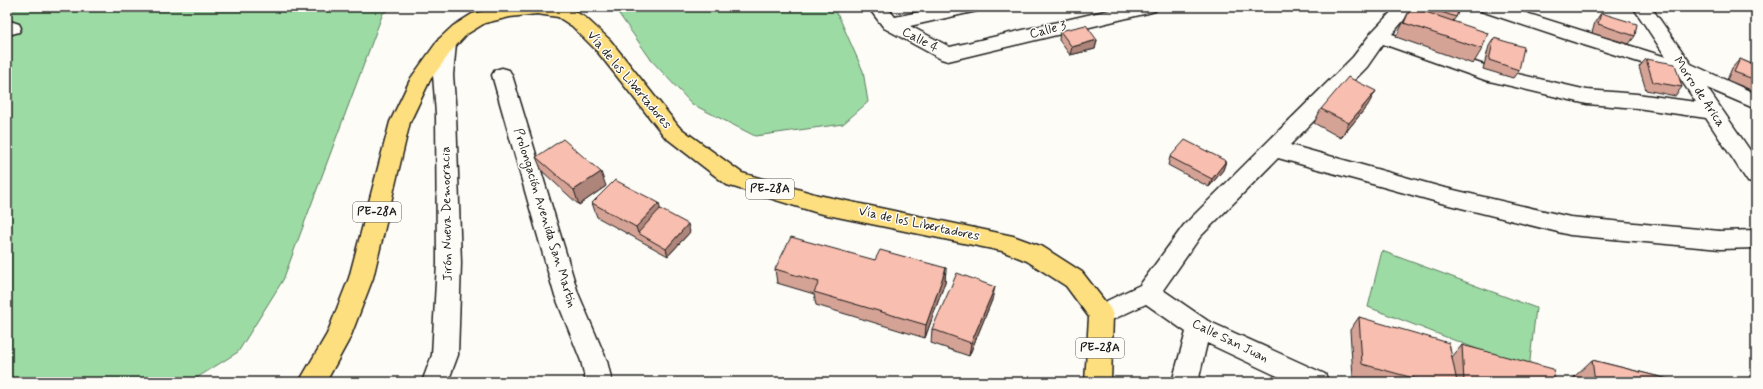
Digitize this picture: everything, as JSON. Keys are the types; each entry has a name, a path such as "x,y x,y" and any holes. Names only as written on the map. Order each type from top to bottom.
{"highway":[{"name":"Vía de los Libertadores","path":"312,382 338,338 361,278 400,122 421,78 446,44 460,30 479,18 510,11 537,8 563,12 579,22 603,45 672,132 735,179 818,204 1005,242 1035,254 1074,279 1101,315"},
{"name":"PE-28A","path":"1098,382 1101,315"}],"street":[{"name":"Calle 4","path":"877,7 891,24 948,54"},
{"path":"891,24 970,7"},
{"name":"Calle 3","path":"948,54 1148,7"},
{"path":"1101,315 1148,292 1192,231 1360,62 1379,36 1406,7"},
{"path":"1488,7 1578,38 1684,69 1756,102"},
{"name":"Morro de Arica","path":"1642,7 1756,176"},
{"path":"1379,36 1492,74 1587,97 1637,101 1713,112"},
{"name":"Jirón Nueva Democracia","path":"435,382 445,355 449,263 446,114 443,75 446,44"},
{"name":"Prolongación Avenida San Martin","path":"502,75 566,293 594,361 599,382"},
{"path":"1275,149 1441,195 1570,226 1720,240 1756,239"},
{"name":"Calle San Juan","path":"1148,292 1199,328 1316,382"},
{"path":"1185,382 1199,328"}],"green space":[{"path":"11,7 394,7 383,13 283,280 238,352 190,382 7,382 7,13"},
{"path":"614,7 831,7 839,17 863,71 868,102 843,124 755,136 692,104 652,61"},
{"path":"1382,251 1536,308 1529,369 1368,307"}],"building":[{"path":"1411,7 1488,33 1482,49 1404,23"},
{"path":"1427,7 1460,7 1456,17"},
{"path":"1601,13 1637,24 1635,36 1598,24"},
{"path":"1086,25 1097,40 1072,47 1060,31"},
{"path":"1494,38 1524,47 1519,70 1489,60"},
{"path":"1646,59 1675,64 1682,87 1653,82"},
{"path":"1740,59 1756,66 1756,80 1734,72"},
{"path":"1348,77 1376,91 1349,123 1321,109"},
{"path":"563,139 601,172 574,190 536,157"},
{"path":"1185,140 1226,161 1212,179 1170,157"},
{"path":"615,180 659,203 636,227 592,203"},
{"path":"660,209 688,224 666,249 638,233"},
{"path":"791,237 875,260 880,250 946,268 926,325 814,292 819,282 775,269"},
{"path":"957,273 995,287 971,343 932,329"},
{"path":"1359,317 1449,343 1457,382 1428,382 1362,364"},
{"path":"1462,345 1553,369 1555,382 1464,382"},
{"path":"1592,360 1680,382 1595,382"}]}
